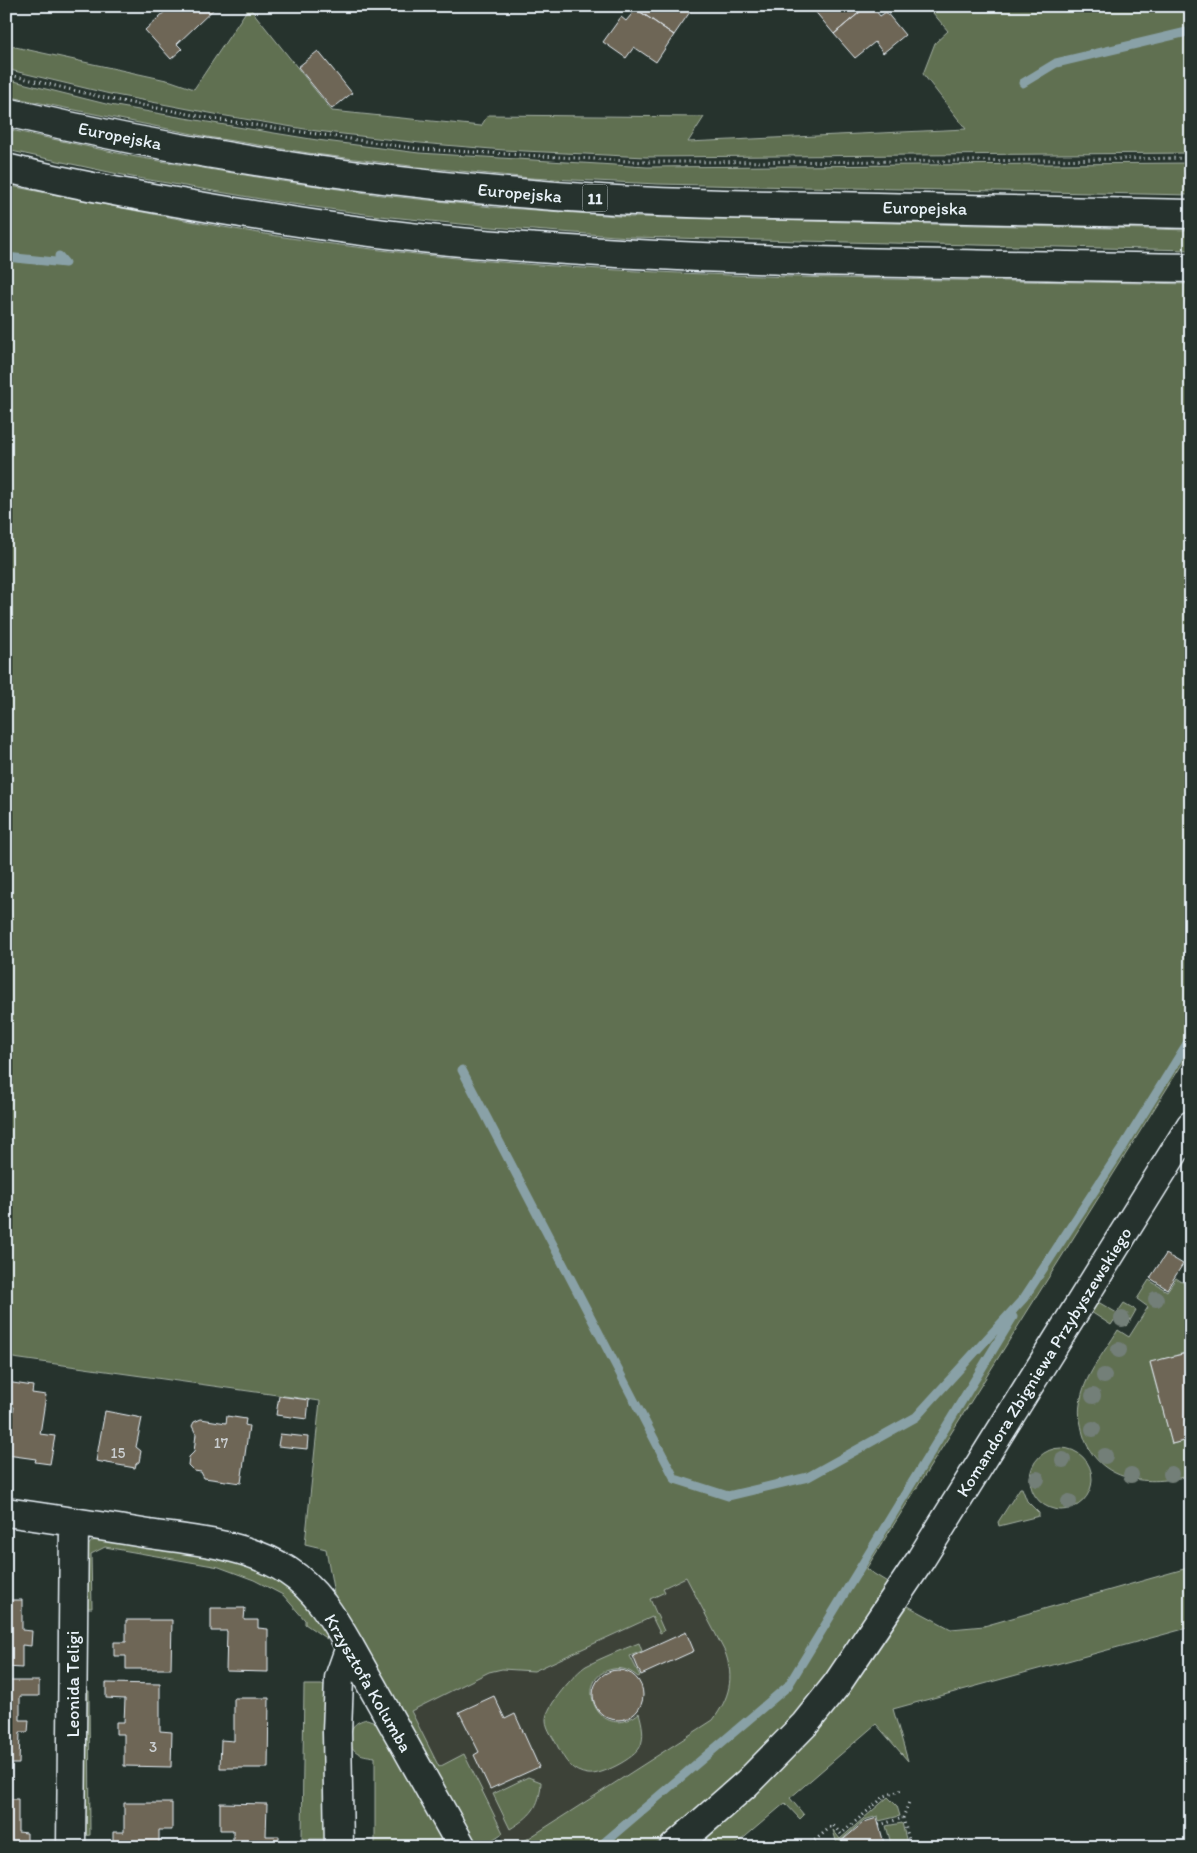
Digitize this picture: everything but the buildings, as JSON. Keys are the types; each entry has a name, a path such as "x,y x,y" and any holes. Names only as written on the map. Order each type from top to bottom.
{"main road":[{"name":"Europejska","path":"6,112 110,135 225,156 337,173 464,188 615,200 689,203 1191,214"},
{"path":"6,168 124,193 257,216 373,232 495,245 668,256 1191,268"},
{"name":"Komandora Zbigniewa Przybyszewskiego","path":"674,1847 747,1783 805,1724 837,1684 896,1598 1191,1126"},
{"name":"Krzysztofa Kolumba","path":"6,1512 226,1546 269,1560 290,1572 318,1598 331,1615 462,1847"},
{"name":"Leonida Teligi","path":"71,1847 74,1522"},
{"path":"339,1847 339,1678 350,1647"}],"path":[{"path":"6,74 110,99 211,118 317,135 419,148 646,162 1191,158"},
{"path":"807,1847 833,1825 841,1834 885,1796 902,1790"},
{"path":"909,1802 903,1818 911,1847"},
{"path":"879,1825 903,1818"}],"shaded area":[{"path":"654,1507 754,1701 580,1847 507,1847 497,1828 476,1842 381,1650"}],"green space":[{"path":"940,6 1191,6 1191,153 646,157 504,150 420,143 317,131 110,94 6,69 6,45 171,81 194,89 249,7 332,111 481,126 488,115 704,117 688,142 966,129 923,74 935,43 948,31 933,13"},
{"path":"6,79 110,105 317,140 419,153 647,167 1191,163 1191,195 658,184 531,178 315,154 208,137 6,96"},
{"path":"6,129 136,157 281,181 381,195 492,207 631,217 1191,230 1191,250 630,237 491,227 380,216 278,202 132,177 6,150"},
{"path":"6,185 189,221 280,236 372,249 474,260 576,268 781,277 1191,284 1191,1050 866,1569 889,1583 845,1650 822,1683 780,1732 727,1783 653,1847 515,1847 713,1720 719,1712 729,1688 730,1671 728,1662 725,1652 686,1577 663,1588 665,1592 650,1599 664,1631 660,1633 652,1617 534,1671 502,1669 489,1672 411,1711 439,1767 464,1754 503,1833 484,1845 477,1847 334,1594 326,1549 305,1544 320,1401 6,1357"},
{"path":"1176,1278 1191,1288 1191,1351 1150,1363 1172,1444 1191,1439 1191,1475 1159,1481 1127,1477 1113,1472 1100,1463 1090,1450 1083,1434 1080,1419 1079,1408 1082,1394 1095,1366 1118,1330 1129,1337 1148,1307 1137,1299 1149,1280 1167,1291"},
{"path":"1098,1302 1117,1313 1124,1303 1136,1310 1127,1326 1115,1319 1111,1325 1091,1312"},
{"path":"1061,1448 1078,1453 1083,1457 1087,1462 1092,1479 1087,1496 1083,1501 1078,1505 1061,1510 1044,1505 1039,1501 1035,1496 1030,1479 1035,1462 1039,1457 1044,1453"},
{"path":"1020,1488 1022,1488 1027,1501 1039,1513 1039,1516 999,1526 998,1522"},
{"path":"100,1539 198,1554 255,1569 277,1580 298,1596 316,1617 327,1639 305,1624 305,1620 283,1595 254,1580 219,1567 105,1547 91,1554 92,1608 85,1608 86,1548 92,1541"},
{"path":"1191,1567 1191,1627 893,1709 908,1761 876,1724 790,1798 804,1815 800,1819 785,1803 733,1847 694,1847 772,1777 816,1732 853,1686 908,1606 951,1629 984,1626"},
{"path":"639,1643 642,1651 630,1656 640,1676 638,1677 630,1671 623,1669 613,1669 600,1674 594,1683 592,1695 595,1706 602,1715 612,1721 624,1721 639,1713 643,1734 642,1743 632,1756 609,1769 594,1774 582,1773 566,1761 547,1727 546,1720 550,1707 569,1682 586,1666"},
{"path":"304,1685 327,1685 326,1839 302,1839"},
{"path":"84,1690 89,1691 90,1835 81,1836"},
{"path":"367,1719 378,1723 448,1847 375,1847 375,1757 356,1752 349,1742 350,1733 355,1724"},
{"path":"528,1777 541,1782 539,1798 529,1815 510,1829 493,1794"},
{"path":"888,1797 897,1806 900,1816 879,1821 878,1816 864,1820 837,1844 833,1830 840,1839"},
{"path":"902,1823 908,1847 892,1847 886,1826"}],"waterway":[{"path":"1023,83 1056,63 1191,31"},
{"path":"6,257 65,263 59,256"},
{"path":"462,1070 675,1479 728,1496 808,1477 916,1417 1024,1298 1121,1150 1191,1037"},
{"path":"599,1847 788,1686 1013,1317"}]}
